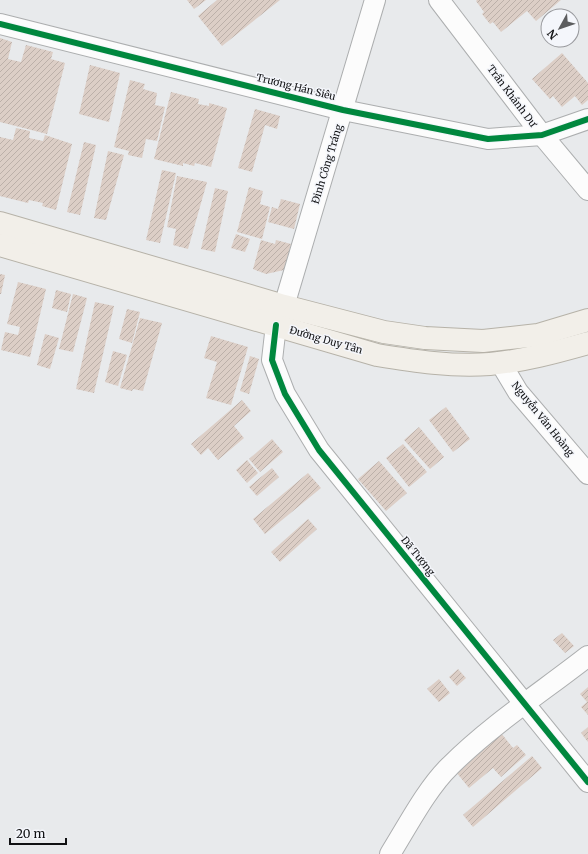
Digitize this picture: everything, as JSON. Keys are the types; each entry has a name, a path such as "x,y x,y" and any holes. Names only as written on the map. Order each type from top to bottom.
{"main road":[{"path":"0,223 284,306 384,332 425,338 483,341 538,335 588,320"},
{"name":"Đường Duy Tân","path":"0,245 377,355 427,363 490,364 545,355 588,343"}],"street":[{"name":"Đinh Công Tráng","path":"284,306 344,110 375,0"},
{"name":"Trần Khánh Dư","path":"440,0 542,135 588,190"},
{"name":"Trương Hán Siêu","path":"0,24 344,110 488,139 542,135 588,120"},
{"name":"Dã Tượng","path":"276,325 272,360 285,394 319,450 588,782"},
{"name":"Nguyễn Văn Hoàng","path":"500,362 518,392 588,474"},
{"path":"390,854 433,787 449,767 485,736 588,656"}],"building":[{"path":"187,0 206,0 194,9"},
{"path":"217,0 280,0 222,46 198,16"},
{"path":"561,0 551,8 540,8 540,18 536,21 527,11 501,32 493,22 490,24 482,14 484,12 476,1"},
{"path":"0,38 12,42 8,59 21,62 26,45 53,52 51,59 65,63 47,134 0,122"},
{"path":"562,53 588,83 588,100 582,105 575,96 562,107 553,96 550,99 532,79"},
{"path":"90,65 120,73 109,122 79,114"},
{"path":"130,80 145,84 143,89 157,93 155,105 165,107 157,141 146,139 142,158 128,155 129,151 114,147"},
{"path":"171,92 199,99 198,104 209,106 209,103 227,108 211,167 195,163 194,166 183,163 183,166 154,159"},
{"path":"255,109 280,116 277,129 265,125 252,172 238,168"},
{"path":"16,128 30,131 29,138 43,141 45,135 72,144 56,210 42,206 43,203 29,200 28,203 0,196 0,137 13,140"},
{"path":"84,142 96,145 80,215 67,212"},
{"path":"108,151 124,155 106,220 94,218"},
{"path":"162,170 176,173 160,243 146,240"},
{"path":"177,176 207,182 188,249 173,245 176,229 167,227"},
{"path":"249,187 263,191 260,204 270,207 262,239 237,232"},
{"path":"215,188 228,191 215,252 201,249"},
{"path":"281,199 300,204 294,229 268,222 272,207 278,209"},
{"path":"236,234 250,239 245,252 231,248"},
{"path":"261,240 275,244 276,240 291,244 284,270 266,274 253,269"},
{"path":"0,274 5,275 1,294 0,294"},
{"path":"18,282 46,289 30,357 1,350 5,332 18,335 20,327 7,324"},
{"path":"56,290 71,294 67,312 52,308"},
{"path":"73,294 87,298 73,352 59,349"},
{"path":"95,302 114,306 94,393 76,389"},
{"path":"127,309 140,312 132,343 119,339"},
{"path":"140,318 162,323 143,391 133,389 132,391 120,388"},
{"path":"45,334 59,338 50,369 37,365"},
{"path":"211,336 248,347 231,405 206,398 217,362 204,358"},
{"path":"113,351 127,355 118,386 105,382"},
{"path":"250,356 259,359 249,394 240,391"},
{"path":"242,400 251,411 234,426 244,438 218,460 208,448 201,455 191,444"},
{"path":"446,407 470,439 453,452 429,420"},
{"path":"419,427 444,457 430,469 404,440"},
{"path":"272,439 283,452 260,472 249,459"},
{"path":"403,444 427,472 409,487 386,458"},
{"path":"247,460 258,473 247,483 236,470"},
{"path":"379,461 407,493 386,511 358,479"},
{"path":"272,468 279,477 257,496 249,487"},
{"path":"308,473 321,488 265,534 253,519"},
{"path":"308,519 317,529 280,562 271,552"},
{"path":"562,633 574,646 565,653 553,640"},
{"path":"458,669 466,678 457,686 449,677"},
{"path":"439,679 450,693 439,702 427,689"},
{"path":"588,687 588,715 581,707 587,702 580,694"},
{"path":"588,727 588,742 581,733"},
{"path":"501,733 513,748 517,745 526,755 501,777 493,768 469,788 456,772"},
{"path":"532,756 542,768 473,827 463,815"}],"cycle path":[{"path":"0,24 343,110 488,139 542,135 588,119"},
{"path":"276,325 272,360 285,394 319,450 588,782"}]}
